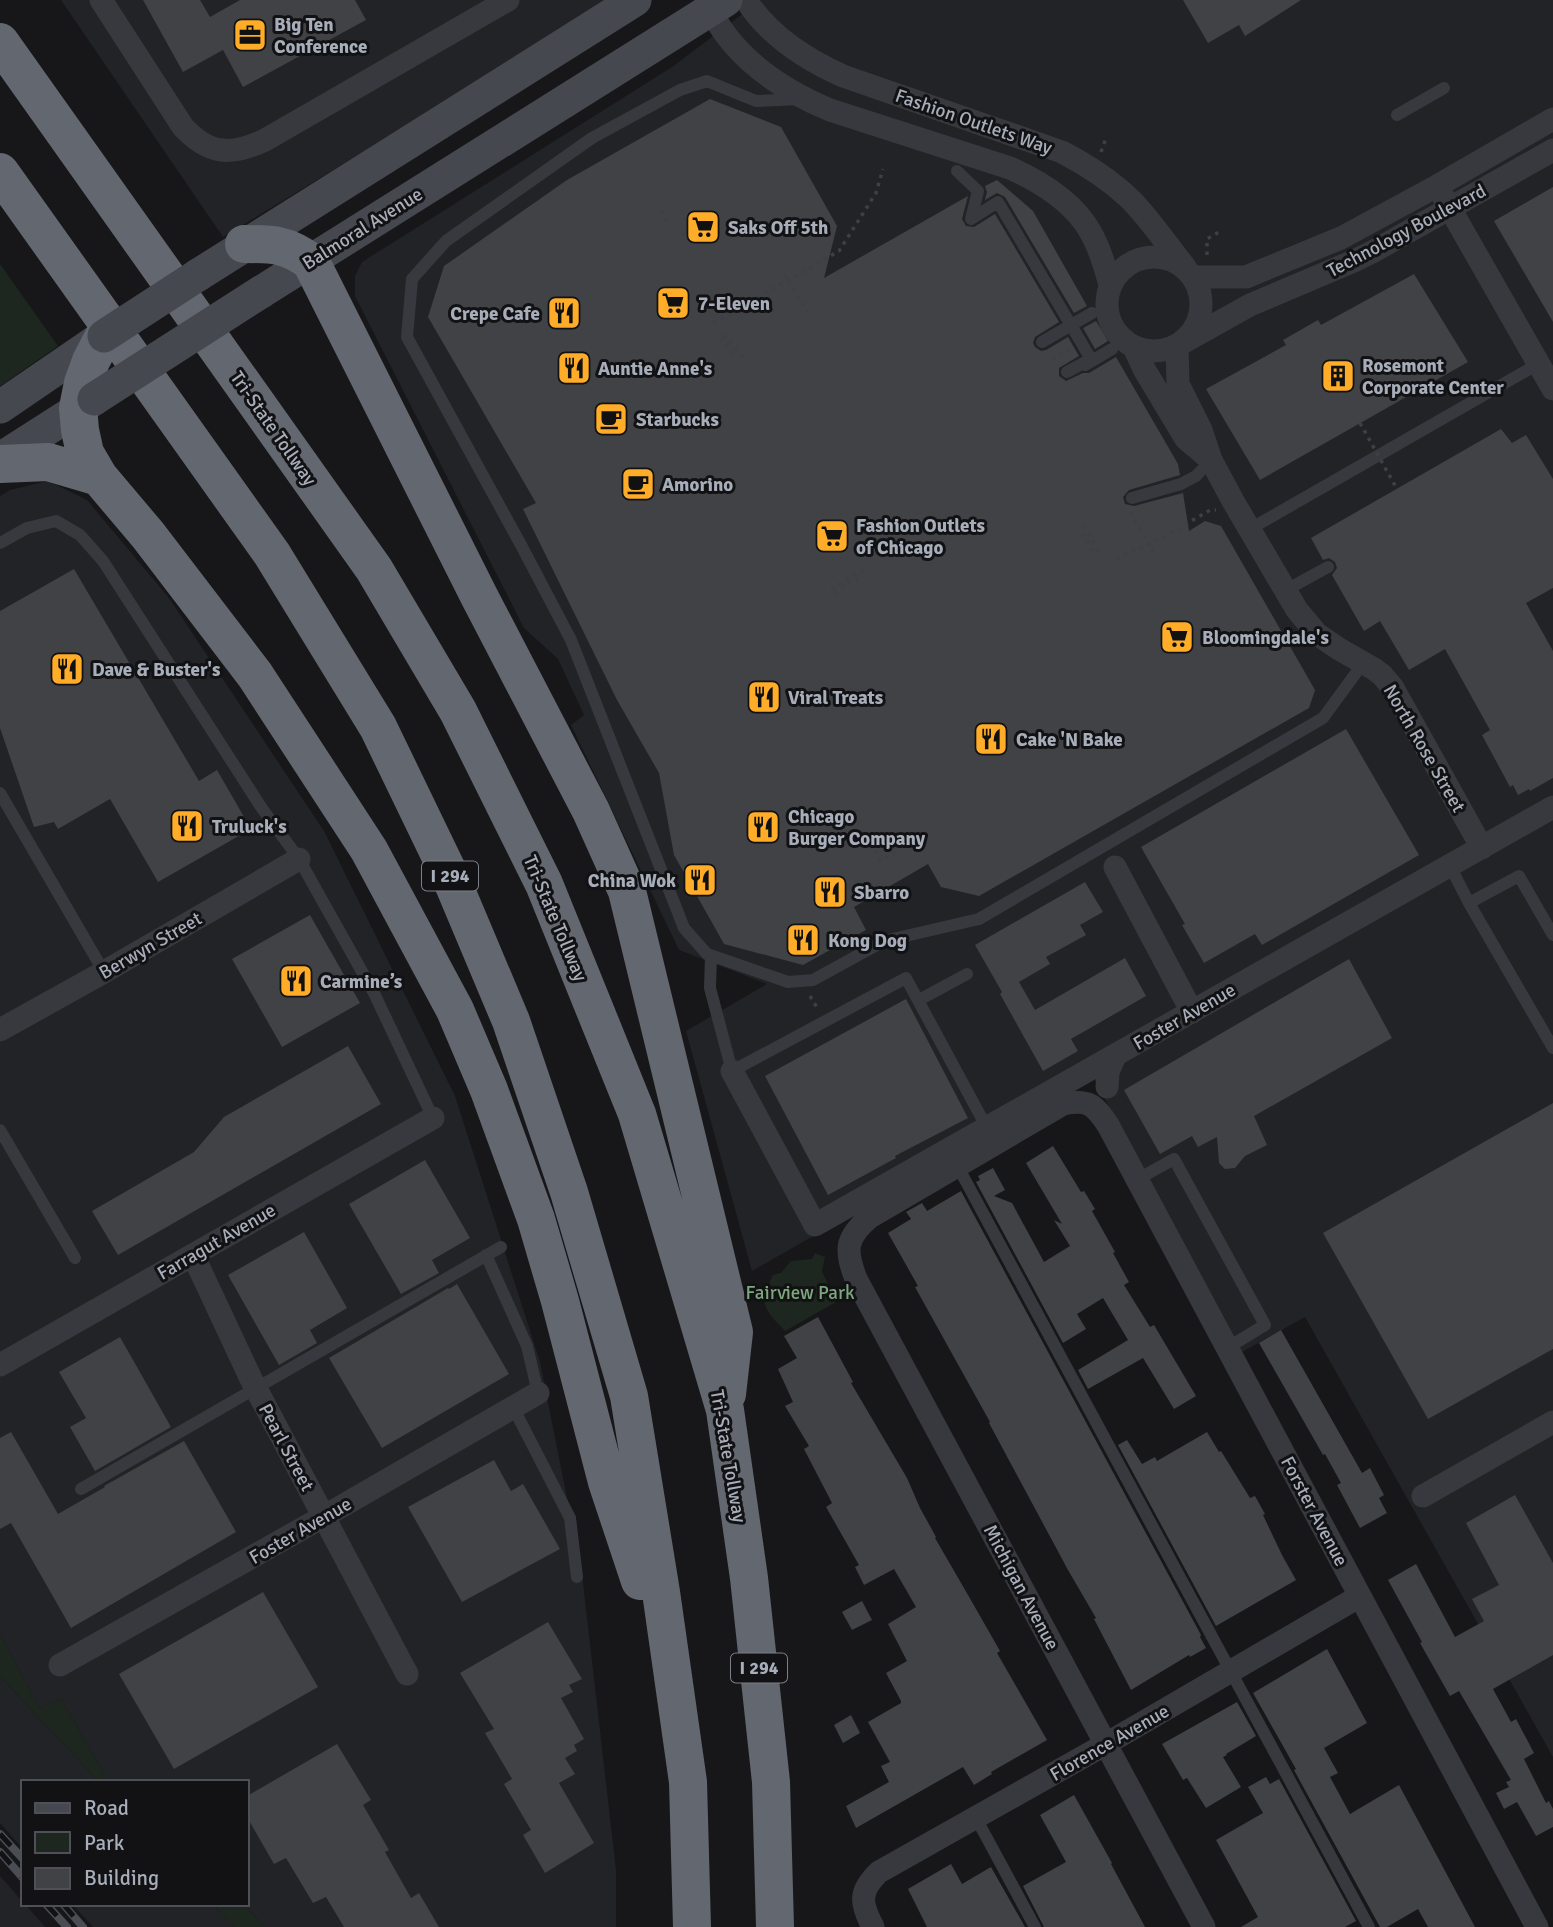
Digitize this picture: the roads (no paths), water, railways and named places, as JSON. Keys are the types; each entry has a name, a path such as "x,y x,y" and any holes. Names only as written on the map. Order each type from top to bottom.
{"highway":[{"name":"Tri-State Tollway","path":"0,41 374,569 458,711 544,884 637,1114 725,1410 749,1578 771,1782 775,1927"},
{"name":"I 294","path":"0,172 272,554 378,727 450,876 511,1021 569,1192 629,1396 688,1782 692,1927"},
{"path":"239,248 272,244 296,250 311,262 479,596 592,811 627,891 734,1332 725,1410"},
{"path":"104,336 81,387 80,430 85,453 99,477 148,535 255,675 369,850 455,1010 489,1090 536,1219 607,1482 673,1679"},
{"path":"0,461 48,462 99,477"}],"street":[{"path":"101,0 183,127 195,140 209,147 234,151 265,140 508,0"},
{"path":"104,336 239,248 635,0"},
{"name":"Fashion Outlets Way","path":"746,0 765,26 821,66 843,76 1054,148 1086,164 1132,201 1190,272"},
{"name":"Fashion Outlets Way","path":"714,3 725,36 771,78 804,99 1034,178 1055,193 1090,230 1110,285"},
{"name":"Balmoral Avenue","path":"0,407 81,387 261,292 714,3"},
{"name":"Technology Boulevard","path":"1190,272 1246,277 1341,238 1437,187 1553,118"},
{"name":"Technology Boulevard","path":"1180,344 1250,305 1354,261 1553,150"},
{"path":"1437,187 1553,390"},
{"path":"1158,256 1172,260 1190,272 1200,291 1202,305 1192,332 1180,344 1163,351 1123,348 1110,321 1106,305 1110,285 1118,272 1143,257 1158,256"},
{"name":"North Rose Street","path":"1180,344 1178,384 1201,430 1211,460 1286,590 1317,634 1382,675 1393,688 1482,848"},
{"name":"North Rose Street","path":"1123,348 1144,369 1186,439 1211,460"},
{"name":"Balmoral Avenue","path":"0,461 81,387"},
{"name":"Foster Avenue","path":"732,1071 815,1225 1553,807"},
{"name":"Berwyn Street","path":"0,1030 299,859"},
{"path":"1115,867 1192,1012"},
{"path":"1107,1087 1108,1072 1115,1056"},
{"name":"Forster Avenue","path":"957,1166 1063,1104 1086,1102 1098,1110 1138,1179 1537,1927"},
{"name":"Farragut Avenue","path":"0,1365 433,1118"},
{"name":"Michigan Avenue","path":"957,1166 860,1225 853,1234 848,1254 856,1279 1204,1927"},
{"name":"Pearl Street","path":"193,1255 256,1389 407,1674"},
{"name":"Foster Avenue","path":"60,1665 538,1393"},
{"path":"1423,1496 1553,1422"},
{"name":"Florence Avenue","path":"873,1927 863,1904 864,1892 870,1881 880,1872 1360,1596"}],"lane":[{"path":"804,99 756,101 707,81 680,90 592,138 457,233 446,241 412,279 407,337 522,545 571,640 684,928 707,954 788,982 813,980 884,941 979,919 1323,718 1364,663"},
{"path":"1397,115 1444,88"},
{"path":"957,171 978,191 971,219 998,202 1091,359 1065,375 1123,348"},
{"path":"1042,342 1092,313"},
{"path":"1250,529 1538,364"},
{"path":"1211,460 1196,476 1181,484 1132,498 1192,469 1211,460"},
{"path":"0,543 27,528 56,521 80,534 103,561 261,807 299,859 374,993 433,1118"},
{"path":"1286,590 1328,567"},
{"path":"0,793 104,972"},
{"path":"1450,866 1553,1048"},
{"path":"1469,903 1519,876 1553,935"},
{"path":"711,956 710,988 732,1071 906,978 987,1128"},
{"path":"919,1000 967,974"},
{"path":"0,1130 75,1258"},
{"path":"1138,1179 1174,1159 1265,1325 1227,1348"},
{"path":"957,1166 1369,1927"},
{"path":"81,1489 501,1247"},
{"path":"486,1255 527,1346 538,1393"},
{"path":"513,1407 570,1518 577,1577"},
{"path":"976,1818 1035,1927"}],"railway":[{"path":"0,1834 21,1857"},
{"path":"0,1852 21,1876"},
{"path":"48,1906 67,1927"},
{"path":"65,1906 83,1927"}],"place":[{"name":"Big Ten Conference","path":"250,35"},
{"name":"Saks Off 5th","path":"703,227"},
{"name":"7-Eleven","path":"673,303"},
{"name":"Crepe Cafe","path":"564,313"},
{"name":"Auntie Anne's","path":"574,368"},
{"name":"Rosemont Corporate Center","path":"1338,376"},
{"name":"Starbucks","path":"611,419"},
{"name":"Amorino","path":"638,484"},
{"name":"Fashion Outlets of Chicago","path":"832,536"},
{"name":"Bloomingdale's","path":"1177,637"},
{"name":"Dave & Buster's","path":"67,669"},
{"name":"Viral Treats","path":"764,697"},
{"name":"Cake 'N Bake","path":"991,739"},
{"name":"Truluck's","path":"187,826"},
{"name":"Chicago Burger Company","path":"763,827"},
{"name":"China Wok","path":"700,880"},
{"name":"Sbarro","path":"830,892"},
{"name":"Kong Dog","path":"803,940"},
{"name":"Carmine’s","path":"296,981"}],"park label":[{"name":"Fairview Park","path":"800,1292"}]}
